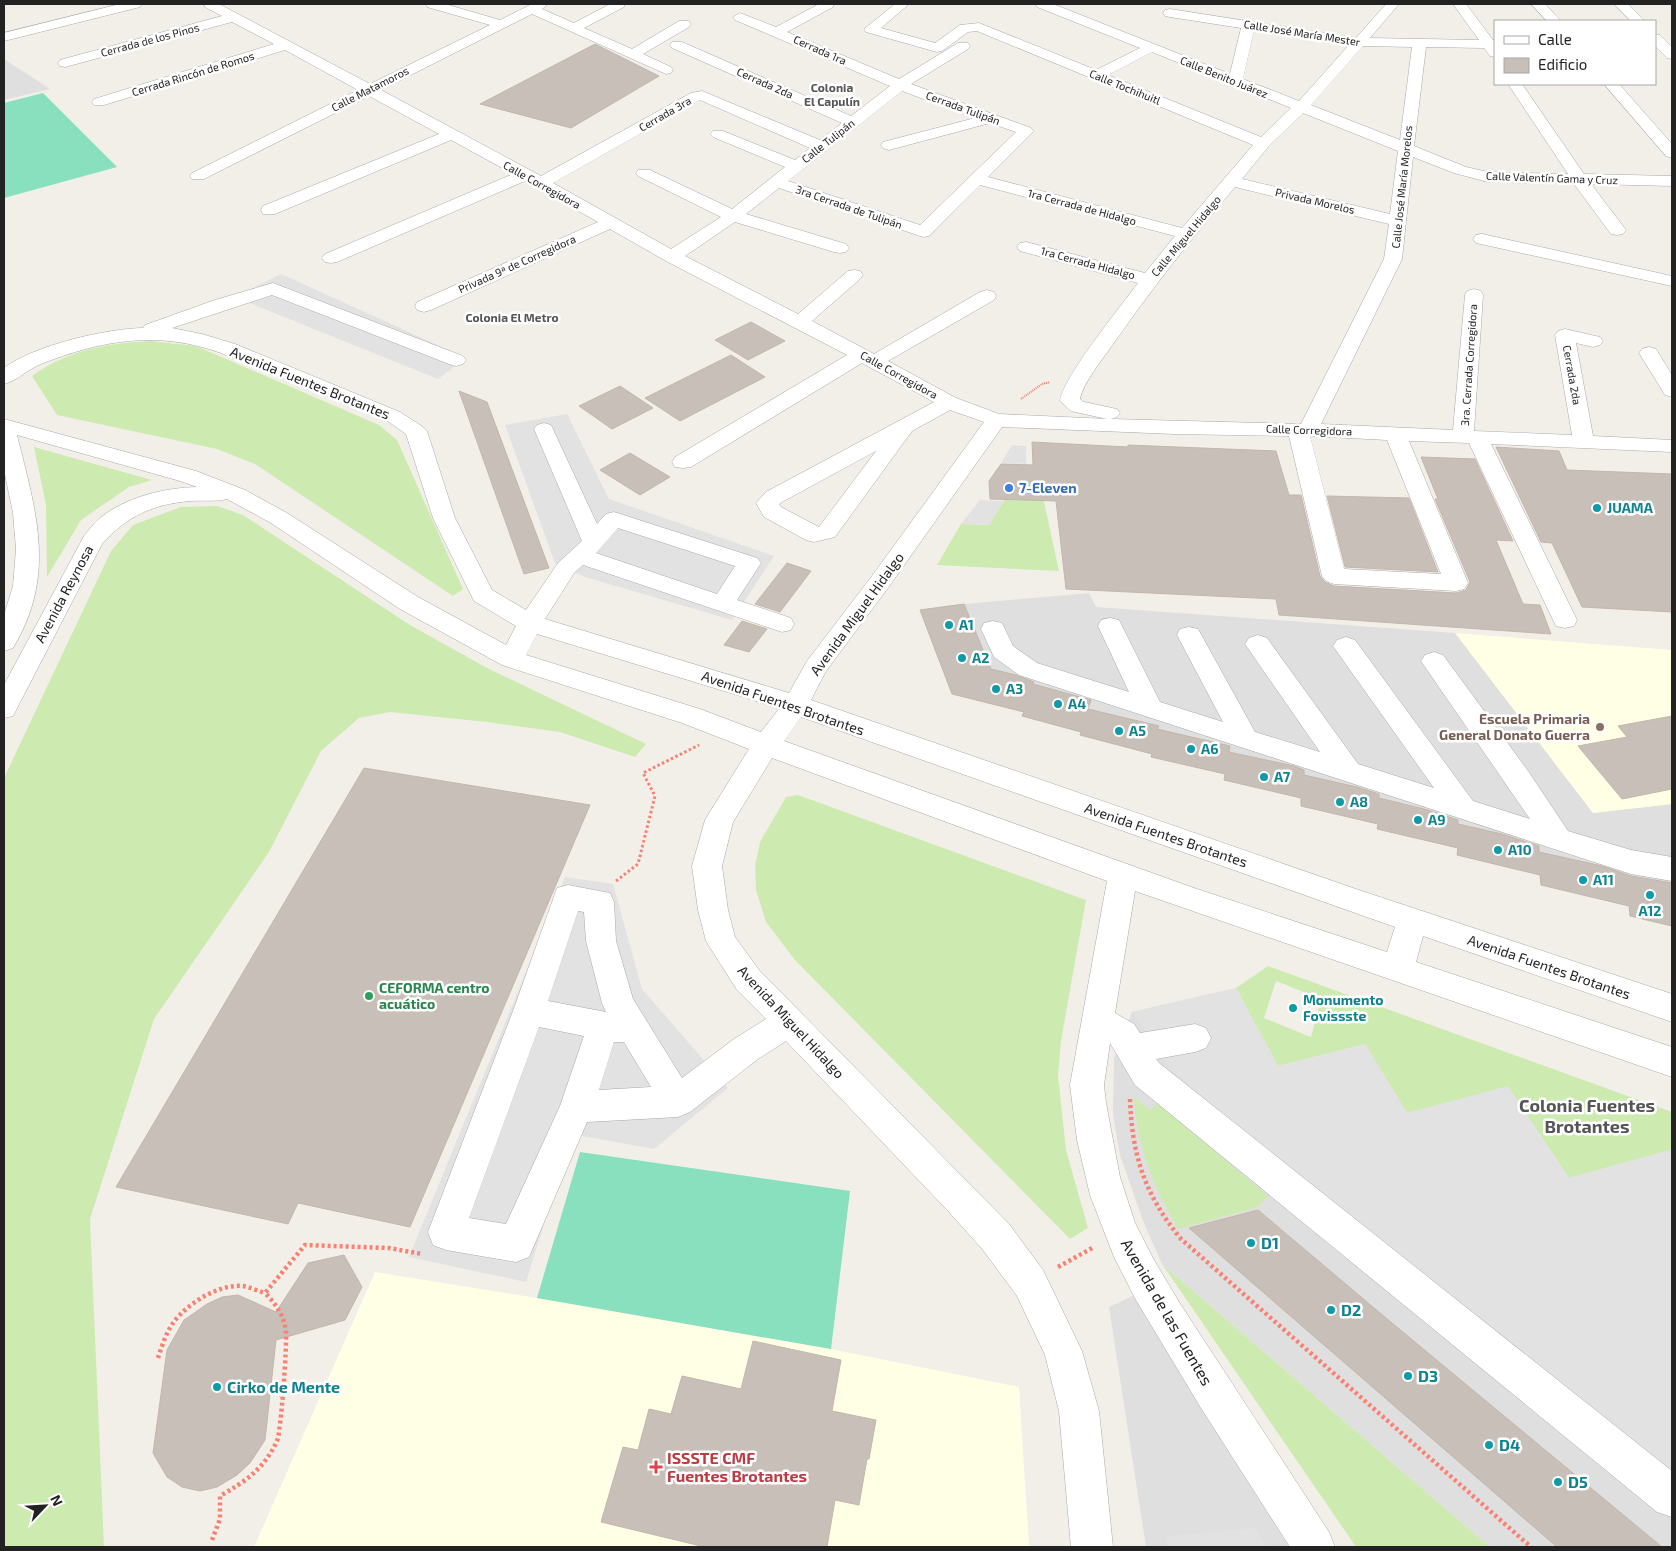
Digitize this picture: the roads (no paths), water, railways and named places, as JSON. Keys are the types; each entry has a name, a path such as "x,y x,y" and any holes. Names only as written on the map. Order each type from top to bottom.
{"street":[{"path":"4,37 135,4"},
{"name":"Calle Corregidora","path":"210,4 234,12 287,45 541,183 672,257 800,322 949,402 1001,420 1175,428 1395,433 1672,446"},
{"path":"432,4 502,24"},
{"path":"574,28 620,4"},
{"path":"778,32 828,4"},
{"name":"Calle Tochihuitl","path":"903,4 871,29 936,48 966,28 979,27 1263,143"},
{"name":"Calle Benito Juárez","path":"1042,4 1093,17 1235,82 1406,150"},
{"name":"Calle Miguel Hidalgo","path":"1175,428 1148,417 1078,407 1070,401 1071,394 1086,369 1149,280 1186,234 1263,143 1301,107 1393,4"},
{"path":"1460,4 1493,47"},
{"path":"1538,4 1553,20"},
{"path":"1621,4 1637,20"},
{"path":"537,6 574,28 666,70"},
{"name":"Calle Matamoros","path":"198,176 537,6"},
{"name":"Cerrada de los Pinos","path":"65,63 234,12"},
{"name":"Calle José María Mester","path":"1170,13 1358,42 1493,47"},
{"name":"Cerrada 1ra","path":"740,18 778,32 900,85"},
{"path":"632,54 684,24"},
{"path":"1235,82 1248,25"},
{"name":"Calle Tulipán","path":"672,257 733,216 900,85 988,31"},
{"path":"1661,43 1672,55"},
{"name":"Calle José María Morelos","path":"1303,430 1393,259 1419,44"},
{"name":"Cerrada Rincón de Romos","path":"99,102 287,45"},
{"name":"Cerrada 2da","path":"677,45 853,122"},
{"path":"1096,75 1159,48"},
{"name":"Cerrada Tulipán","path":"900,85 1026,131 978,179"},
{"path":"1516,85 1580,180 1617,230"},
{"path":"1612,85 1672,153"},
{"name":"Cerrada 3ra","path":"541,183 696,96 702,95 822,147"},
{"path":"890,145 990,118"},
{"path":"950,146 1006,124"},
{"path":"718,134 796,166"},
{"path":"269,210 450,135"},
{"name":"Calle Valentín Gama y Cruz","path":"1406,150 1460,170 1488,177 1672,182"},
{"path":"644,173 733,216 840,248"},
{"path":"331,258 525,175"},
{"name":"3ra Cerrada de Tulipán","path":"776,182 923,232 978,179"},
{"name":"1ra Cerrada de Hidalgo","path":"978,179 1186,234"},
{"name":"Privada Morelos","path":"1231,182 1399,221"},
{"name":"Privada 9ª de Corregidora","path":"424,306 610,223"},
{"path":"1482,240 1672,281"},
{"name":"1ra Cerrada Hidalgo","path":"1026,247 1149,280"},
{"path":"800,322 854,276"},
{"path":"142,333 222,304 273,289 456,360"},
{"name":"3ra. Cerrada Corregidora","path":"1470,436 1474,295"},
{"path":"683,462 868,358 987,296"},
{"name":"Avenida Fuentes Brotantes","path":"4,378 9,373 32,360 66,348 106,338 142,333 184,335 220,346 393,416 416,431 444,518 483,595 530,623 756,692 1412,920 1672,1008"},
{"name":"Cerrada 2da","path":"1584,443 1565,335 1593,341"},
{"path":"1649,353 1672,391"},
{"path":"4,356 32,360"},
{"path":"905,427 827,532 814,535 772,512 767,503 774,496 949,402"},
{"name":"Avenida Miguel Hidalgo","path":"1001,420 816,667 795,706 766,745 719,820 707,866 713,910 721,941 748,980 996,1237 1030,1283 1063,1351 1079,1412 1092,1547"},
{"path":"4,642 17,615 28,566 24,515 4,426 188,476 237,495 279,518 409,604 510,659 691,716 1123,874 1672,1062"},
{"path":"544,428 586,549 722,604 782,624"},
{"path":"1303,430 1334,576 1456,582 1395,433"},
{"path":"1470,436 1564,620"},
{"name":"Avenida Reynosa","path":"4,709 92,542 108,523 129,510 176,495 200,492 237,495"},
{"path":"510,659 530,623 566,568 614,519 749,563 722,604"},
{"path":"1110,626 1150,708"},
{"path":"993,629 1004,651 1028,668 1631,862 1672,869"},
{"path":"1189,635 1246,739"},
{"path":"1258,644 1348,771"},
{"path":"1346,646 1464,808"},
{"path":"1434,661 1558,839"},
{"name":"Avenida de las Fuentes","path":"1123,874 1087,1085 1090,1116 1102,1173 1121,1232 1156,1298 1216,1397 1314,1547"},
{"path":"603,1026 577,1107 516,1244 446,1232 529,1011 568,897 599,902 601,941 618,1003 678,1101"},
{"path":"1398,969 1412,920"},
{"path":"529,1011 635,1031"},
{"path":"1097,1019 1123,1034 1147,1074 1672,1497"},
{"path":"577,1107 678,1101 746,1050 789,1022"},
{"path":"1132,1049 1195,1038"}],"place":[{"name":"7-Eleven","path":"1009,488"},
{"name":"JUAMA","path":"1597,508"},
{"name":"A1","path":"949,625"},
{"name":"A2","path":"962,658"},
{"name":"A3","path":"996,689"},
{"name":"A4","path":"1058,704"},
{"name":"Escuela Primaria General Donato Guerra","path":"1600,727"},
{"name":"A5","path":"1119,731"},
{"name":"A6","path":"1191,749"},
{"name":"A7","path":"1264,777"},
{"name":"A8","path":"1340,802"},
{"name":"A9","path":"1418,820"},
{"name":"A10","path":"1498,850"},
{"name":"A11","path":"1583,880"},
{"name":"A12","path":"1650,895"},
{"name":"CEFORMA centro acuático","path":"369,996"},
{"name":"Monumento Fovissste","path":"1293,1008"},
{"name":"D1","path":"1251,1243"},
{"name":"D2","path":"1331,1310"},
{"name":"D3","path":"1408,1376"},
{"name":"Cirko de Mente","path":"217,1387"},
{"name":"D4","path":"1489,1445"},
{"name":"ISSSTE CMF Fuentes Brotantes","path":"656,1467"},
{"name":"D5","path":"1558,1482"}],"district":[{"name":"Colonia El Capulín","path":"832,95"},
{"name":"Colonia El Metro","path":"512,318"},
{"name":"Colonia Fuentes Brotantes","path":"1587,1116"}]}
